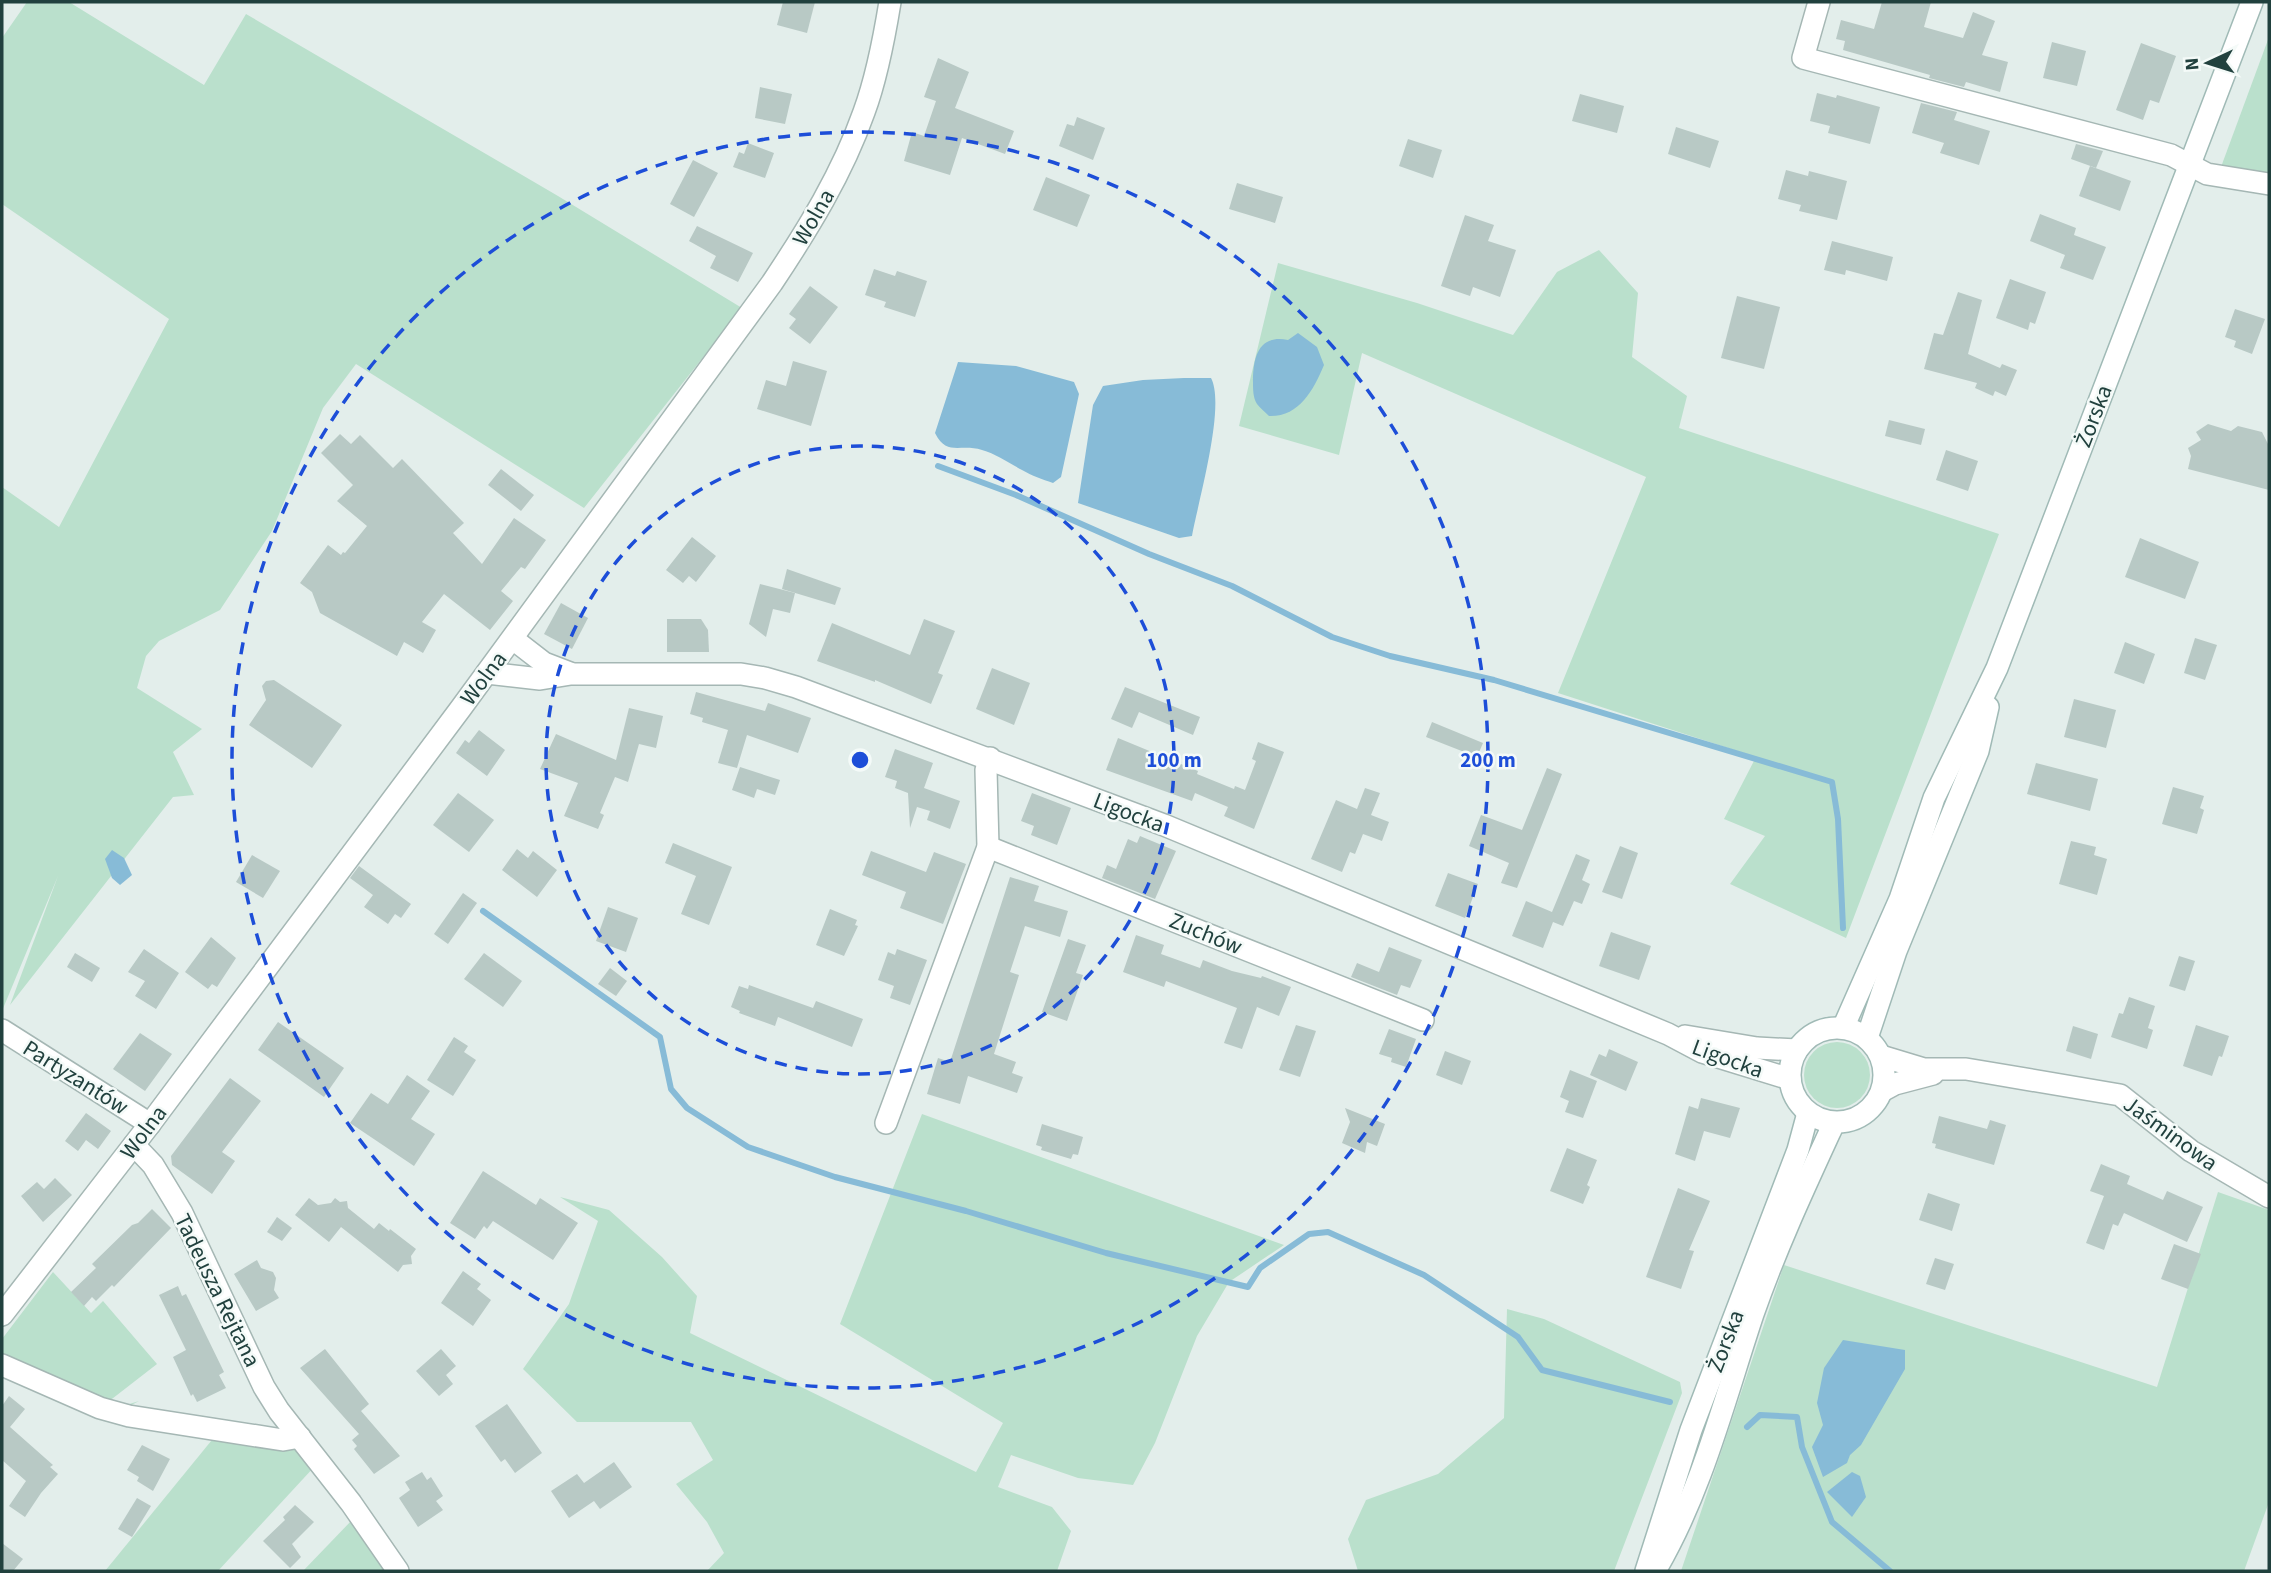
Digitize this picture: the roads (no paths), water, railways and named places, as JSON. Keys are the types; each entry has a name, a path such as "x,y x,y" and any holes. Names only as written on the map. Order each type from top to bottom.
{"street":[{"name":"Wolna","path":"2,1315 150,1124 513,639 772,284 841,168 865,110 890,2"},
{"path":"1819,2 1803,58 2171,155 2207,174 2269,184"},
{"name":"Żorska","path":"1843,1028 1900,899 1934,799 1997,668 2252,2"},
{"name":"Ligocka","path":"513,639 544,663 571,674"},
{"name":"Żorska","path":"1867,1038 1896,951 1978,751 1997,668"},
{"name":"Ligocka","path":"487,673 540,679 571,674 725,674 765,678 839,702 1177,830 1668,1034 1702,1052 1790,1079"},
{"path":"886,1123 988,847 986,770 989,758"},
{"name":"Zuchów","path":"988,847 1423,1020"},
{"path":"1830,1028 1843,1028 1867,1038 1881,1056 1885,1073 1882,1091 1874,1106 1860,1117 1834,1123 1820,1120 1808,1113 1797,1101 1790,1079 1791,1064 1797,1050 1815,1033 1830,1028"},
{"name":"Partyzantów","path":"2,1030 150,1124"},
{"name":"Ligocka","path":"1668,1034 1757,1048 1797,1050"},
{"name":"Jaśminowa","path":"1881,1056 1913,1067 1942,1071"},
{"name":"Jaśminowa","path":"1882,1091 1904,1081 1942,1071 1966,1069 2120,1095 2191,1151 2269,1197"},
{"name":"Żorska","path":"1646,1571 1691,1430 1794,1161 1808,1113"},
{"name":"Żorska","path":"1655,1571 1676,1535 1700,1475 1782,1238 1834,1123"},
{"name":"Tadeusza Rejtana","path":"134,1145 153,1165 181,1213 264,1387 398,1571"},
{"path":"2,1365 100,1408 129,1416 283,1440 300,1437"}],"water":[{"path":"1298,333 1317,347 1324,365 1304,401 1289,412 1269,416 1257,404 1254,396 1253,373 1256,357 1264,344 1278,339 1288,340"},
{"path":"958,362 1016,366 1074,382 1079,394 1061,477 1053,483 987,452 944,445 935,433"},
{"path":"1211,378 1215,391 1213,431 1192,536 1179,538 1078,503 1093,405 1103,386"},
{"path":"112,850 124,858 132,875 120,885 112,878 105,859"},
{"path":"1843,1340 1905,1350 1905,1369 1861,1445 1850,1455 1847,1463 1823,1477 1812,1447 1823,1425 1817,1403 1824,1368"},
{"path":"1852,1472 1860,1476 1866,1497 1852,1517 1827,1492"}],"waterway":[{"path":"938,466 1016,495 1149,554 1232,586 1332,637 1390,656 1494,680 1832,782 1838,819 1843,928"},
{"path":"483,911 660,1037 671,1089 687,1108 748,1147 835,1177 966,1211 1106,1253 1248,1287 1260,1268 1309,1234 1328,1232 1424,1275 1518,1337 1542,1370 1670,1402"},
{"path":"1747,1427 1760,1415 1797,1417 1802,1447 1832,1522 1890,1571"}]}
